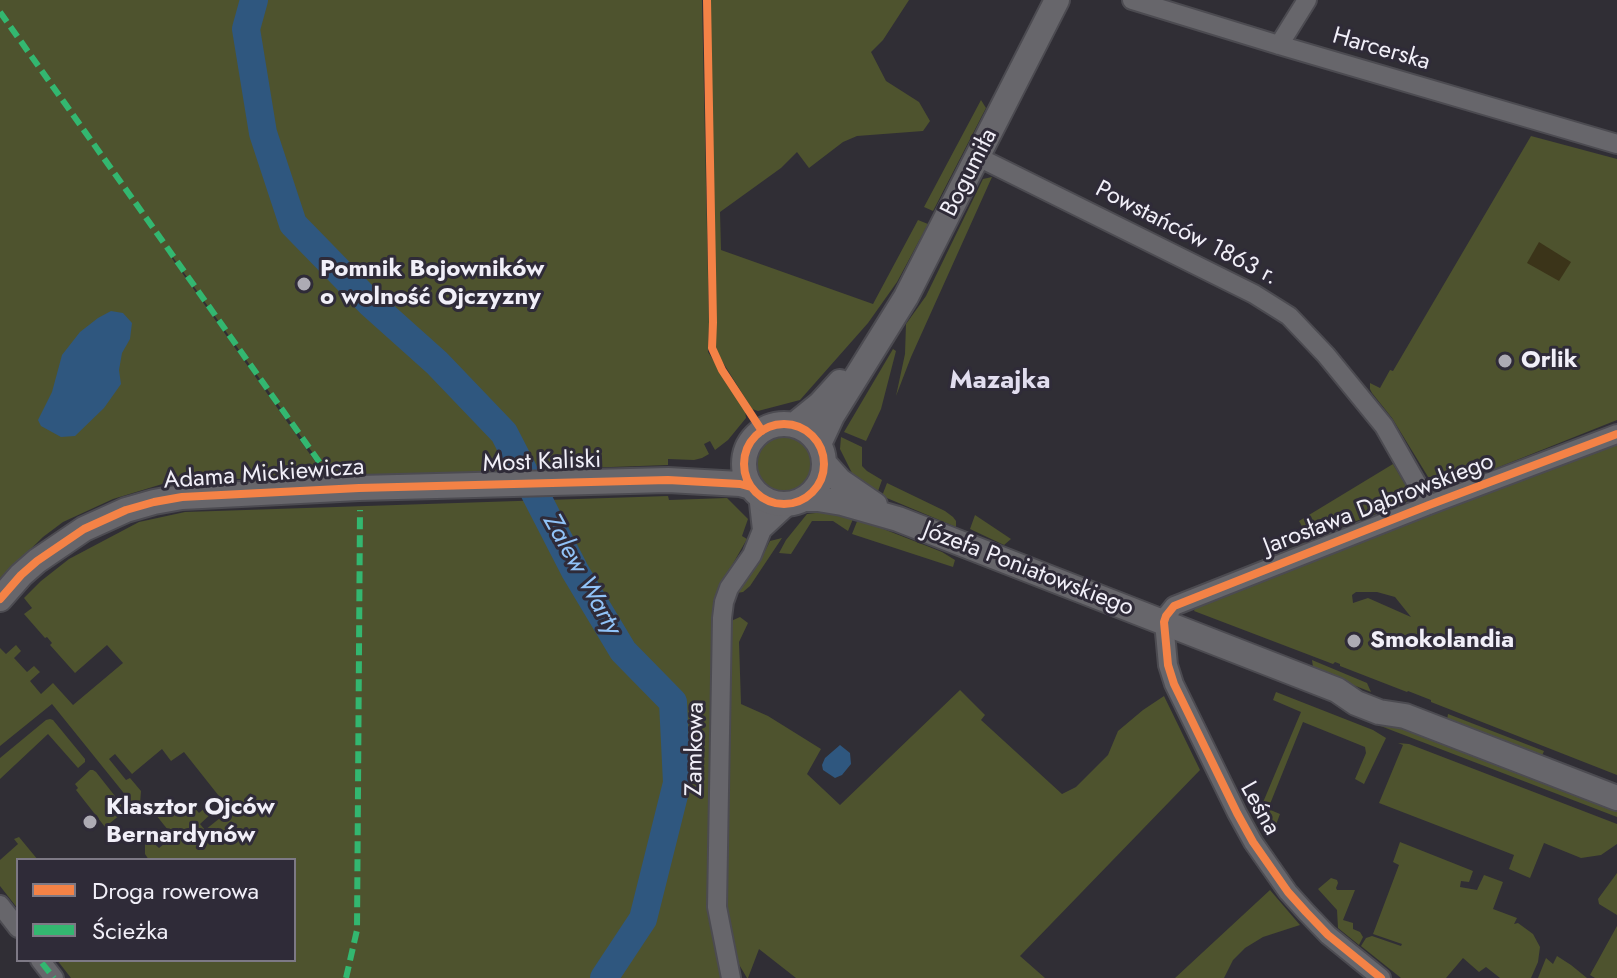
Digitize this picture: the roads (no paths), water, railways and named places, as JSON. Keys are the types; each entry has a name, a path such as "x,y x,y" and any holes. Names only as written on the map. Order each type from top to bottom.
{"street":[{"name":"Bogumiła","path":"821,454 832,416 906,297 1057,0"},
{"name":"Harcerska","path":"1132,0 1617,144"},
{"path":"1279,45 1307,0"},
{"name":"Powstańców 1863 r.","path":"978,157 1254,294 1289,316 1326,355 1384,426 1429,505"},
{"name":"Bogumiła","path":"794,425 820,404 877,342"},
{"path":"668,480 740,484 754,491 773,503 797,501 813,492 823,474 821,454 808,432 794,425 777,424 755,436 747,449 745,473 754,491 762,530"},
{"name":"Jarosława Dąbrowskiego","path":"1164,622 1174,606 1617,434"},
{"path":"668,480 725,463 747,449"},
{"name":"Józefa Poniatowskiego","path":"821,454 840,481 898,519"},
{"name":"Most Kaliski","path":"418,487 668,480"},
{"name":"Adama Mickiewicza","path":"0,599 21,575 70,537 111,516 154,502 199,495 418,487"},
{"name":"Józefa Poniatowskiego","path":"797,501 818,499 842,503 898,519 1337,690 1371,709 1405,716 1617,798"},
{"name":"Zamkowa","path":"731,978 717,907 724,602 762,530 780,511 797,501"},
{"name":"Leśna","path":"1164,622 1168,665 1174,684 1253,842 1306,912 1328,935 1381,978"},
{"path":"0,905 16,925"},
{"path":"42,962 54,978"}],"water":[{"path":"111,311 123,313 132,323 130,339 122,353 119,370 121,384 104,408 75,436 61,437 41,426 38,420 52,392 62,355 80,332"},
{"path":"840,745 850,753 851,764 835,778 823,770 822,765 825,758"}],"waterway":[{"name":"Zalew Warty","path":"254,0 246,29 263,133 293,224 370,303 437,363 504,433 575,571 623,651 673,702 677,783 643,919 604,978"}],"place":[{"name":"Pomnik Bojowników o wolność Ojczyzny","path":"304,284"},
{"name":"Orlik","path":"1505,361"},
{"name":"Smokolandia","path":"1354,641"},
{"name":"Klasztor Ojców Bernardynów","path":"90,822"}],"district":[{"name":"Mazajka","path":"1000,382"}]}
